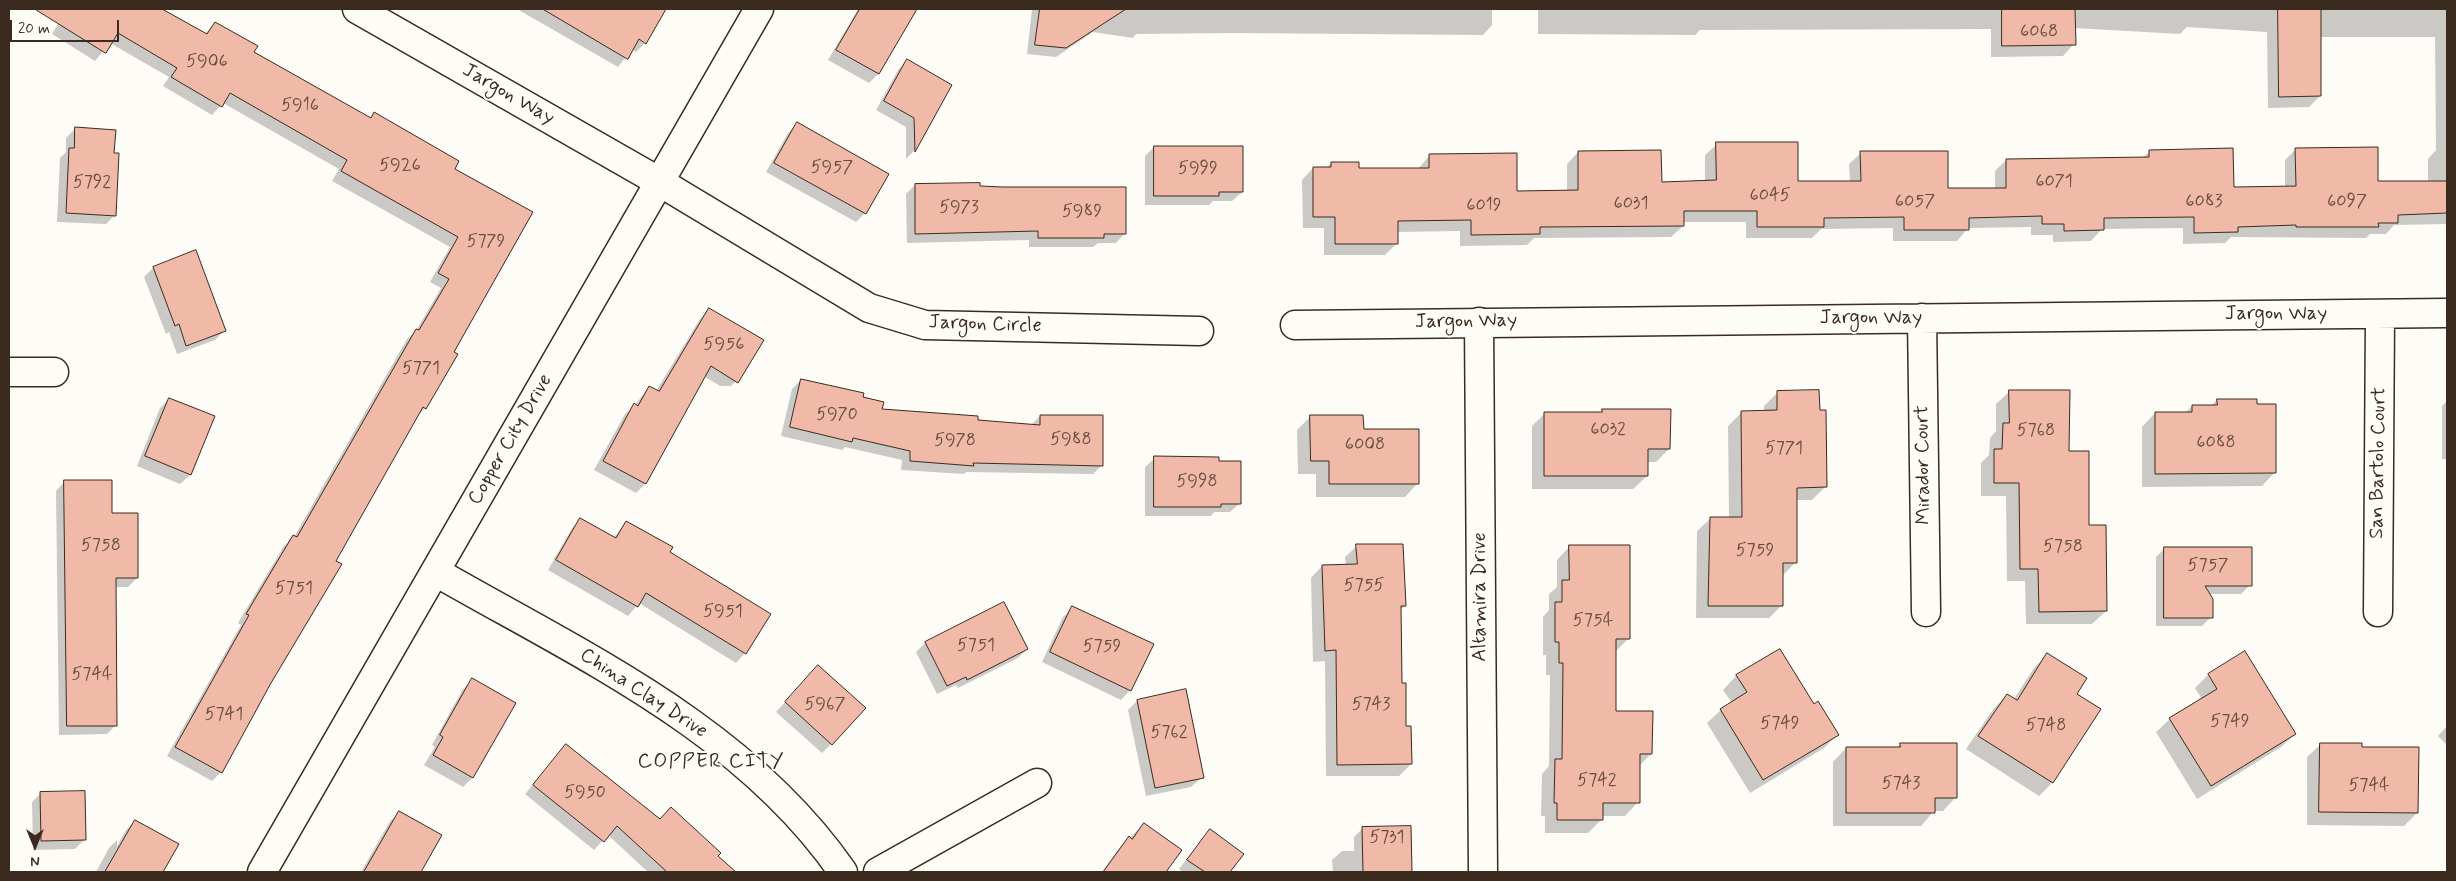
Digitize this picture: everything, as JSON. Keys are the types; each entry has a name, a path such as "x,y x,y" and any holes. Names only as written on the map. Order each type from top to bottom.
{"street":[{"name":"Jargon Way","path":"357,9 658,181"},
{"name":"Copper City Drive","path":"262,872 436,572 658,181 759,9"},
{"name":"Jargon Circle","path":"658,181 869,308 926,325 1199,331"},
{"name":"Jargon Way","path":"1295,325 2447,313"},
{"name":"San Bartolo Court","path":"2378,612 2380,315"},
{"name":"Mirador Court","path":"1922,318 1926,612"},
{"name":"Altamira Drive","path":"1479,322 1483,872"},
{"path":"9,372 54,372"},
{"name":"China Clay Drive","path":"436,572 571,647 703,732 768,784 825,846 843,872"},
{"path":"878,872 1037,783"}],"building":[{"path":"35,9 162,9 207,34 215,22 258,46 254,52 371,118 374,112 459,161 455,169 533,212 454,352 458,354 426,409 423,407 336,561 342,564 271,683 222,773 175,747 249,615 246,614 293,535 297,537 416,329 419,330 449,279 438,273 458,237 341,171 347,160 230,93 222,107 171,77 177,68 118,33 106,53"},
{"path":"543,9 666,9 646,44 639,39 628,59"},
{"path":"860,9 917,9 879,74 836,50"},
{"path":"1040,9 1126,9 1066,48 1035,45"},
{"path":"2002,9 2075,9 2076,45 2002,46"},
{"path":"2278,9 2321,9 2321,96 2279,97"},
{"path":"907,59 952,85 915,152 914,118 884,101"},
{"path":"797,122 889,174 866,214 774,163"},
{"path":"75,127 116,130 114,153 119,153 116,216 66,213 69,148 74,148"},
{"path":"1716,142 1798,142 1798,181 1861,181 1860,151 1948,151 1948,188 2006,188 2006,159 2149,157 2149,150 2233,148 2234,187 2296,186 2295,148 2378,147 2378,181 2447,181 2447,213 2398,215 2398,223 2378,223 2379,227 2296,227 2296,225 2238,227 2238,232 2194,233 2194,217 2104,218 2104,230 2064,231 2064,224 2042,224 2042,216 1969,218 1969,230 1904,230 1904,217 1824,218 1824,227 1757,227 1757,211 1684,211 1684,226 1540,227 1540,234 1471,235 1471,220 1398,221 1398,244 1335,244 1335,217 1313,217 1313,167 1331,167 1331,162 1359,162 1359,168 1429,168 1429,154 1517,153 1517,191 1578,190 1578,151 1661,150 1662,182 1716,180"},
{"path":"1154,146 1243,146 1243,192 1219,192 1219,196 1154,196"},
{"path":"980,183 980,186 1003,187 1126,187 1126,234 1104,234 1104,238 1038,238 1038,231 915,234 915,184"},
{"path":"196,250 226,331 186,346 179,324 175,326 153,267"},
{"path":"709,308 764,340 738,383 711,366 646,484 603,461 634,403 638,406 649,386 659,391"},
{"path":"801,379 864,393 863,397 884,402 882,409 978,416 978,420 1040,425 1040,415 1103,415 1103,466 973,463 974,466 910,461 910,451 853,438 852,442 790,427"},
{"path":"1819,390 1820,410 1826,410 1827,487 1797,488 1797,563 1783,563 1783,606 1708,606 1710,517 1742,517 1741,411 1777,410 1777,391"},
{"path":"2009,390 2070,390 2069,451 2089,451 2089,525 2106,525 2107,611 2039,612 2038,569 2020,569 2019,483 1994,483 1994,449 2002,449 2003,423 2009,423"},
{"path":"169,398 215,416 191,475 145,456"},
{"path":"2217,399 2257,399 2257,404 2276,404 2276,473 2155,474 2155,412 2192,412 2192,405 2217,405"},
{"path":"1602,409 1671,409 1670,449 1648,449 1648,476 1544,476 1544,412 1602,412"},
{"path":"1310,415 1363,415 1364,429 1419,429 1419,484 1329,484 1329,461 1311,461"},
{"path":"1154,456 1219,457 1219,461 1241,461 1241,504 1221,504 1221,507 1154,507"},
{"path":"64,480 112,480 112,513 138,513 138,578 116,578 117,726 67,726"},
{"path":"580,518 616,538 626,521 673,547 670,552 771,614 746,654 646,593 638,607 556,560"},
{"path":"1356,544 1403,544 1406,606 1401,606 1402,683 1406,683 1406,726 1411,726 1412,764 1337,765 1336,650 1325,651 1322,565 1357,564"},
{"path":"1569,545 1630,545 1630,639 1616,639 1616,711 1653,711 1652,754 1640,754 1640,803 1603,803 1603,820 1557,820 1557,803 1554,803 1555,759 1562,759 1563,663 1559,663 1559,642 1555,642 1555,602 1562,602 1562,580 1569,580"},
{"path":"2164,547 2252,547 2252,586 2205,586 2213,599 2213,618 2164,618"},
{"path":"1004,602 1028,649 967,680 966,677 947,686 925,642"},
{"path":"1072,606 1154,644 1131,691 1050,652"},
{"path":"1780,649 1814,704 1818,701 1839,735 1763,780 1720,709 1747,692 1736,675"},
{"path":"2245,651 2296,734 2211,786 2169,718 2217,689 2208,674"},
{"path":"2047,653 2087,678 2077,694 2101,709 2053,783 1978,736 2007,694 2017,700"},
{"path":"818,665 866,708 832,745 785,702"},
{"path":"472,678 516,703 473,778 433,755 443,737 440,735"},
{"path":"1186,689 1204,778 1155,788 1137,700"},
{"path":"1900,743 1957,743 1957,798 1935,798 1935,813 1846,813 1846,747 1900,747"},
{"path":"2320,743 2362,743 2362,747 2419,747 2418,813 2319,812"},
{"path":"566,744 660,819 671,807 721,853 718,856 736,872 667,872 617,826 604,842 533,785"},
{"path":"85,791 86,840 41,841 40,792"},
{"path":"399,811 442,835 421,872 364,872"},
{"path":"135,820 179,844 163,872 105,872"},
{"path":"1144,823 1182,850 1166,872 1103,872 1129,836 1132,839"},
{"path":"1411,826 1412,872 1363,872 1362,827"},
{"path":"1210,829 1244,854 1230,872 1205,872 1187,860"}],"district":[{"name":"COPPER CITY","path":"711,763"}]}
